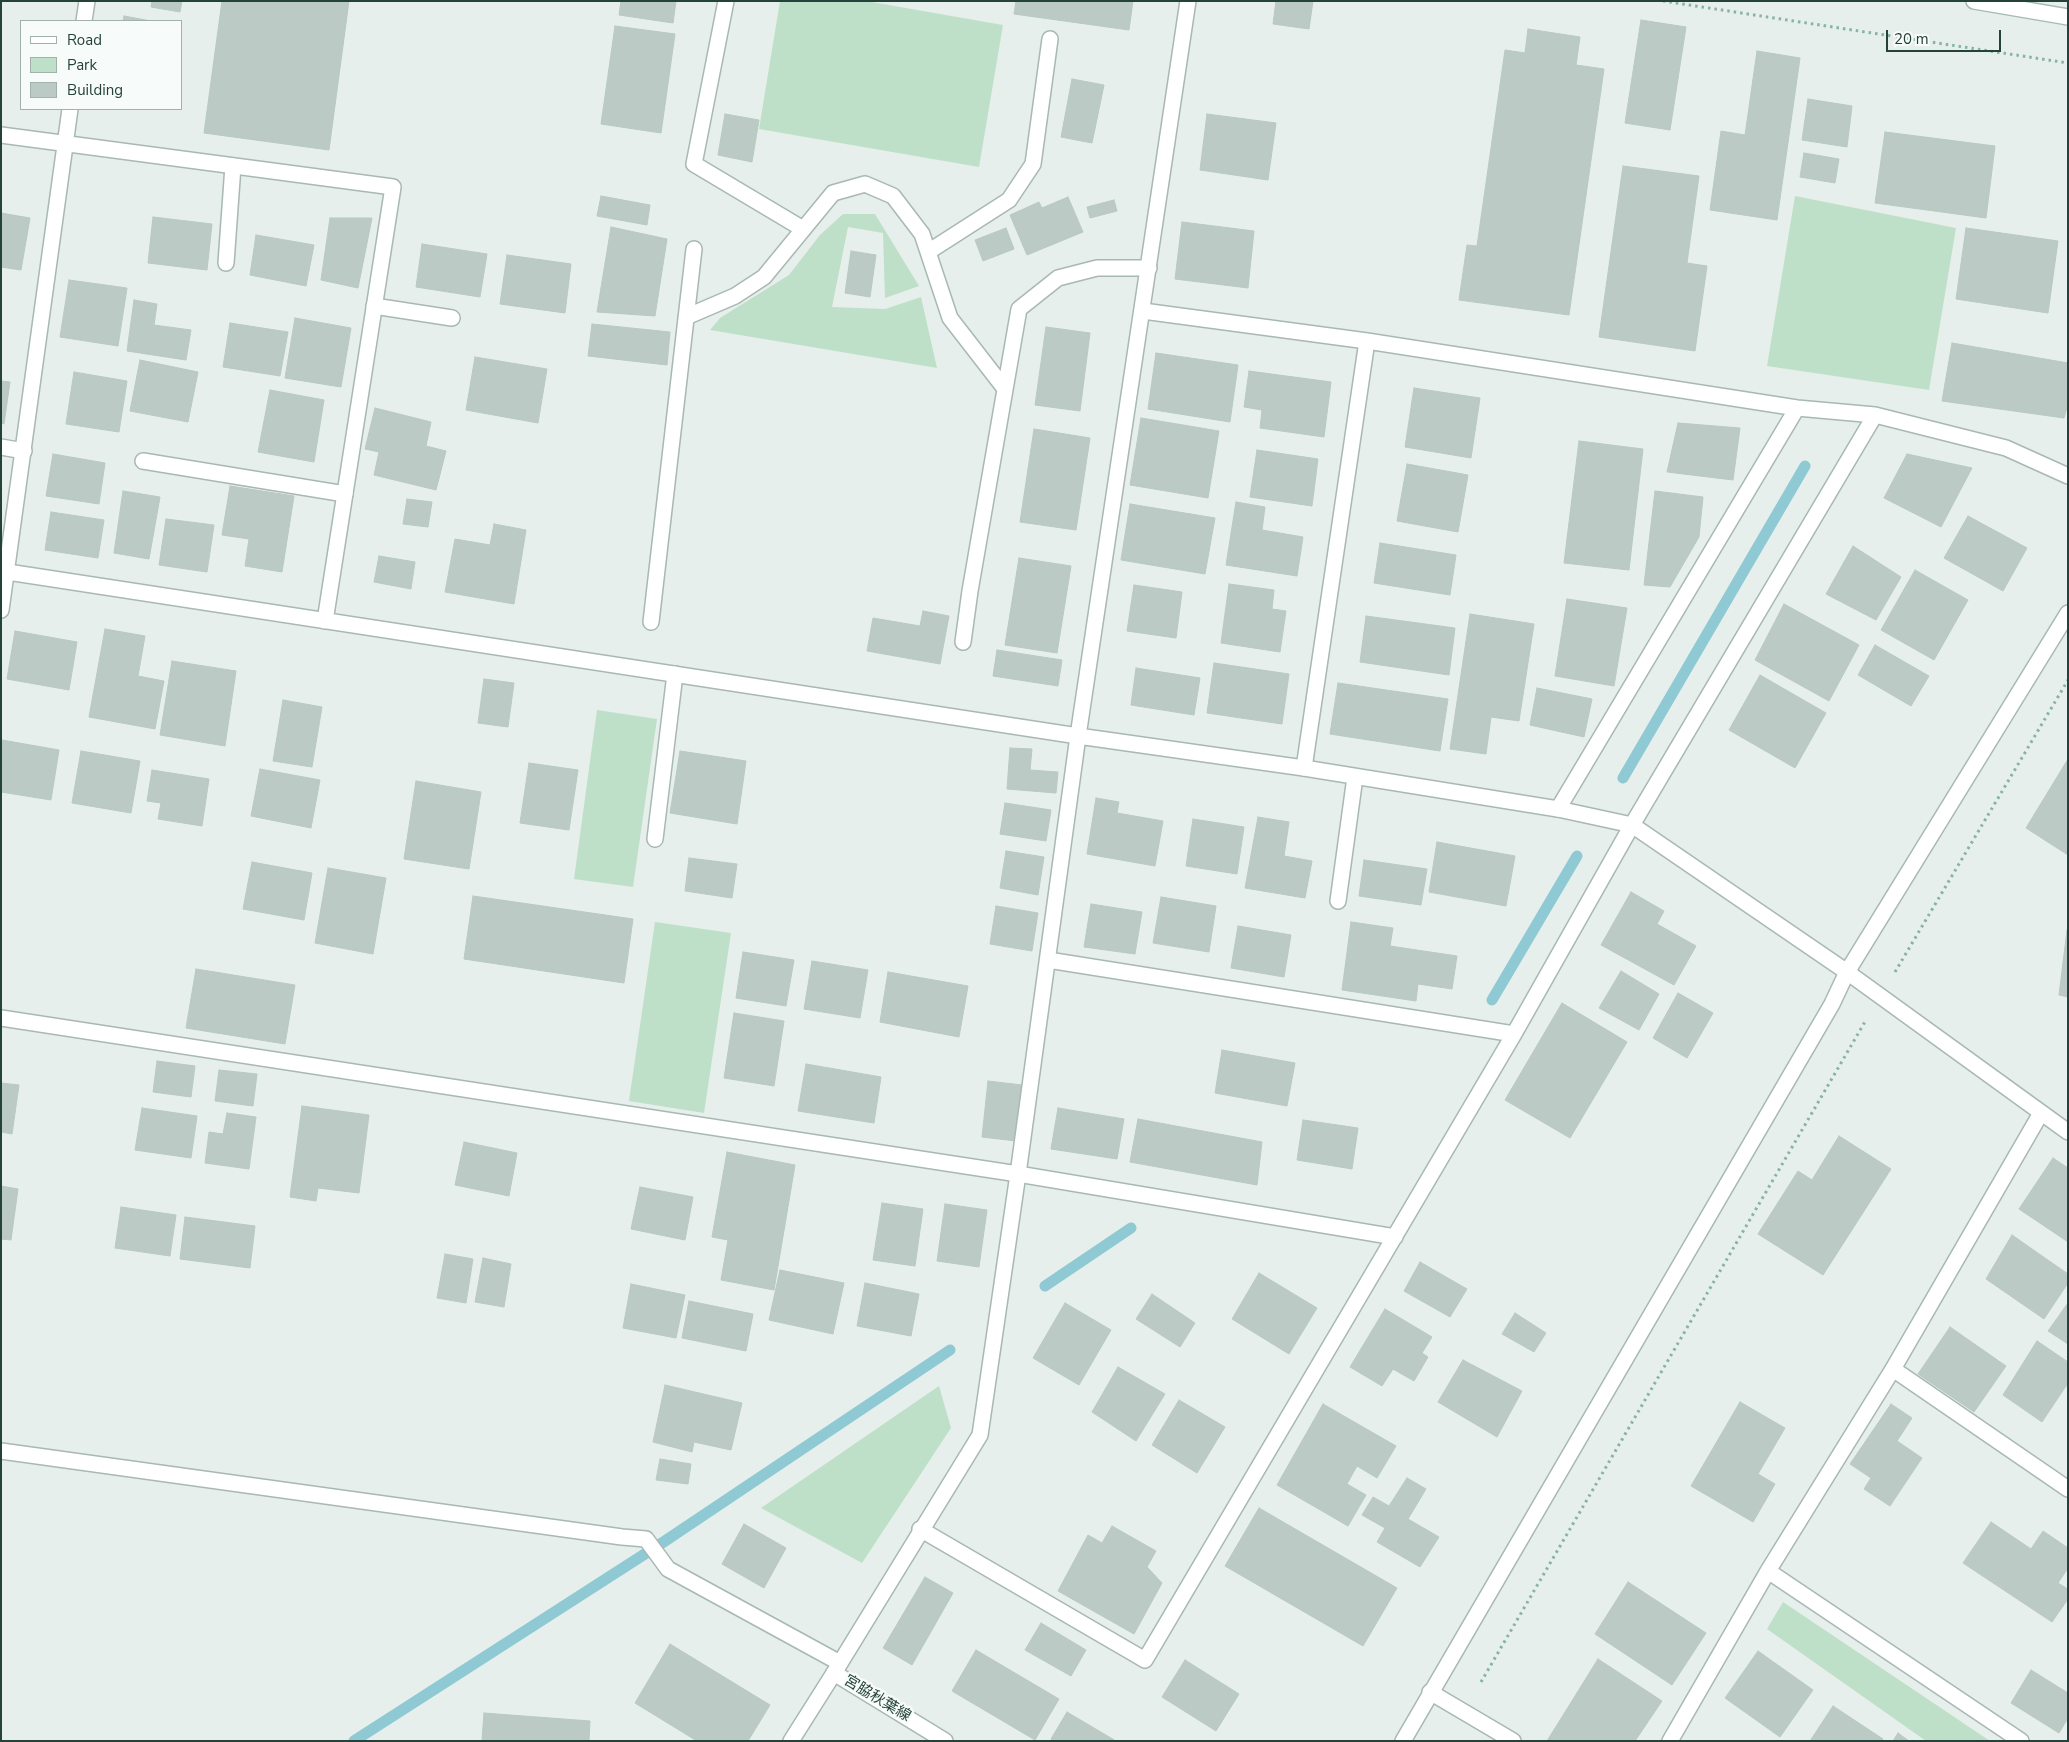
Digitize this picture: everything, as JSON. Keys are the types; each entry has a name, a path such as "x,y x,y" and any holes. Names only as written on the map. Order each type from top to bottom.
{"street":[{"path":"84,20 87,1"},
{"path":"726,1 694,164 803,229"},
{"path":"791,1741 980,1435 1078,736 1188,1"},
{"path":"1974,1 2068,17"},
{"path":"928,252 1008,200 1033,164 1050,39"},
{"path":"1,610 4,572 24,451 70,110"},
{"path":"1,135 393,187 325,621"},
{"path":"226,263 233,166"},
{"path":"686,316 735,296 764,277 833,193 865,184 893,196 922,234 950,318 1005,389"},
{"path":"650,622 694,250"},
{"path":"963,642 970,591 1020,309 1058,278 1097,268 1149,268"},
{"path":"374,306 452,318"},
{"path":"1143,311 1367,341 1797,408 1875,415 2006,448 2068,476"},
{"path":"1304,768 1367,341"},
{"path":"1558,809 1797,408"},
{"path":"920,1530 1145,1660 1514,1034 1632,825 1875,415"},
{"path":"1,447 24,451"},
{"path":"143,461 345,494"},
{"path":"4,572 1078,736 1304,768 1558,809 1632,825 1847,972 2068,1132"},
{"path":"1403,1741 1832,1004 1847,972 2068,613"},
{"path":"655,839 675,674"},
{"path":"1338,901 1355,776"},
{"path":"1048,960 1514,1034"},
{"path":"1,1018 1018,1174 1395,1237"},
{"path":"1670,1741 1768,1571 1893,1369 2041,1113"},
{"path":"1893,1369 2068,1489"},
{"name":"宮脇秋葉線","path":"1,1451 646,1539 668,1569 837,1668 945,1741"},
{"path":"1768,1571 2021,1741"},
{"path":"1430,1692 1513,1741"}],"path":[{"path":"1663,1 2068,63"},
{"path":"1480,1682 2068,680"}],"green space":[{"path":"780,1 866,1 1003,25 979,167 759,129"},
{"path":"1795,196 1956,228 1929,390 1767,366"},
{"path":"843,214 875,214 919,286 885,298 883,233 848,227 832,307 885,309 921,297 937,368 710,330 720,318 789,275 820,235"},
{"path":"597,710 657,719 633,887 574,879"},
{"path":"655,922 731,933 704,1113 629,1101"},
{"path":"939,1386 951,1428 862,1563 761,1508"},
{"path":"1783,1602 1990,1741 1926,1741 1767,1629"}],"building":[{"path":"152,1 182,1 180,12 151,7"},
{"path":"222,1 349,1 329,150 204,133"},
{"path":"621,1 676,1 673,23 619,15"},
{"path":"1016,1 1133,1 1129,30 1014,14"},
{"path":"1276,1 1313,1 1309,29 1273,24"},
{"path":"124,16 146,20 123,20"},
{"path":"1641,20 1686,27 1670,130 1625,123"},
{"path":"615,26 675,34 661,133 601,124"},
{"path":"1528,29 1580,37 1576,65 1604,69 1569,315 1459,300 1467,245 1477,246 1505,50 1525,53"},
{"path":"1757,51 1800,58 1777,220 1710,210 1721,131 1745,135"},
{"path":"1072,79 1104,85 1092,143 1061,137"},
{"path":"1808,99 1852,106 1847,147 1802,140"},
{"path":"725,114 759,120 752,162 718,155"},
{"path":"1207,114 1276,123 1268,180 1200,170"},
{"path":"1885,132 1995,146 1986,218 1875,203"},
{"path":"1804,153 1839,159 1835,183 1800,177"},
{"path":"1623,166 1699,176 1687,263 1707,266 1695,351 1599,337"},
{"path":"601,196 650,205 647,225 597,216"},
{"path":"1068,197 1083,232 1027,255 1010,215 1039,202 1042,208"},
{"path":"1114,200 1117,211 1090,218 1087,207"},
{"path":"1,213 30,218 21,270 1,267"},
{"path":"153,217 212,224 207,270 148,263"},
{"path":"330,218 372,218 358,288 321,280"},
{"path":"1182,222 1254,231 1248,288 1175,279"},
{"path":"611,227 667,239 655,316 597,312"},
{"path":"1006,228 1014,249 983,261 975,240"},
{"path":"1966,228 2058,241 2048,313 1956,299"},
{"path":"256,235 314,245 306,286 250,275"},
{"path":"422,244 487,254 480,297 416,287"},
{"path":"851,251 876,255 870,297 845,293"},
{"path":"507,255 571,264 565,313 500,304"},
{"path":"69,280 127,288 118,346 60,337"},
{"path":"134,300 157,304 154,325 191,330 186,360 127,351"},
{"path":"295,318 351,328 341,387 285,378"},
{"path":"230,323 288,332 280,376 223,367"},
{"path":"592,324 670,332 667,365 588,356"},
{"path":"1046,327 1090,333 1080,411 1035,405"},
{"path":"1952,343 2068,363 2068,404 2064,418 1942,401"},
{"path":"1156,353 1238,365 1230,422 1148,409"},
{"path":"475,357 547,369 538,423 466,410"},
{"path":"140,360 198,372 188,422 130,411"},
{"path":"1249,371 1331,382 1324,437 1260,428 1262,410 1244,407"},
{"path":"74,372 127,381 119,432 66,424"},
{"path":"1,381 10,382 4,424 1,423"},
{"path":"1414,388 1480,398 1471,458 1405,447"},
{"path":"270,390 324,400 314,462 258,452"},
{"path":"375,408 431,422 426,446 446,451 436,490 374,475 379,452 365,449"},
{"path":"1141,418 1219,431 1208,498 1130,485"},
{"path":"1678,423 1740,428 1733,480 1667,472"},
{"path":"1034,429 1090,438 1076,530 1020,522"},
{"path":"1579,441 1643,449 1629,570 1564,563"},
{"path":"1257,450 1318,459 1312,506 1250,497"},
{"path":"53,454 105,463 99,504 46,496"},
{"path":"1907,454 1972,468 1941,527 1884,498"},
{"path":"1407,464 1468,475 1458,532 1397,521"},
{"path":"230,486 294,496 282,572 245,566 249,539 222,535"},
{"path":"123,491 160,497 149,559 114,553"},
{"path":"1655,491 1703,497 1699,537 1670,587 1644,585"},
{"path":"407,499 432,502 428,527 403,524"},
{"path":"1236,502 1265,507 1262,530 1303,537 1297,576 1226,565"},
{"path":"1130,504 1215,518 1205,574 1121,560"},
{"path":"51,512 104,520 98,558 45,550"},
{"path":"1968,516 2027,548 2003,591 1944,558"},
{"path":"166,519 214,525 207,572 159,565"},
{"path":"494,524 526,530 514,604 445,592 455,539 490,545"},
{"path":"1380,543 1456,555 1450,595 1374,583"},
{"path":"1853,546 1901,577 1876,620 1826,594"},
{"path":"379,556 415,562 411,589 374,582"},
{"path":"1019,558 1071,566 1057,653 1005,645"},
{"path":"1915,570 1968,600 1934,660 1881,630"},
{"path":"1229,584 1274,590 1272,609 1286,611 1280,652 1221,643"},
{"path":"1134,585 1182,592 1176,638 1127,631"},
{"path":"1567,599 1627,608 1614,686 1555,676"},
{"path":"1784,604 1859,645 1829,701 1755,660"},
{"path":"923,611 949,616 940,664 867,651 873,618 920,626"},
{"path":"1470,614 1534,624 1519,721 1491,717 1486,754 1450,749"},
{"path":"1366,616 1455,628 1449,675 1360,662"},
{"path":"105,629 145,636 138,676 164,681 155,729 89,717"},
{"path":"15,631 77,642 69,690 7,679"},
{"path":"1875,645 1929,676 1911,706 1858,675"},
{"path":"997,650 1062,660 1058,686 993,676"},
{"path":"172,661 236,671 225,746 160,735"},
{"path":"1214,663 1289,674 1282,724 1207,713"},
{"path":"1136,668 1200,678 1194,715 1131,705"},
{"path":"1760,675 1826,713 1795,768 1729,730"},
{"path":"484,679 514,683 508,727 478,723"},
{"path":"1338,683 1448,699 1440,751 1330,734"},
{"path":"1537,688 1592,699 1584,737 1530,725"},
{"path":"283,700 322,707 312,767 273,761"},
{"path":"2,740 59,750 51,800 1,792"},
{"path":"1010,748 1032,749 1030,770 1058,772 1056,793 1007,789"},
{"path":"81,751 140,761 131,813 72,803"},
{"path":"680,751 746,761 737,824 670,813"},
{"path":"2068,759 2068,855 2026,828"},
{"path":"529,763 578,770 569,830 520,823"},
{"path":"260,769 320,780 311,828 251,816"},
{"path":"152,770 209,779 202,826 158,819 161,803 147,801"},
{"path":"416,781 481,792 469,869 404,859"},
{"path":"1096,798 1119,802 1117,813 1163,821 1155,866 1087,854"},
{"path":"1005,803 1051,810 1046,841 1000,834"},
{"path":"1258,817 1289,822 1284,856 1312,861 1305,898 1245,888"},
{"path":"1193,819 1244,827 1237,874 1186,866"},
{"path":"1437,842 1515,856 1506,906 1429,892"},
{"path":"1006,851 1044,857 1038,895 1000,888"},
{"path":"689,858 737,864 732,898 685,891"},
{"path":"1364,860 1427,869 1421,905 1359,896"},
{"path":"252,862 312,873 304,920 243,909"},
{"path":"328,868 386,878 373,954 315,943"},
{"path":"1631,892 1664,911 1657,924 1696,946 1674,985 1601,945"},
{"path":"473,896 633,919 624,983 464,959"},
{"path":"1161,897 1216,906 1209,952 1153,943"},
{"path":"1091,904 1142,912 1135,954 1084,947"},
{"path":"996,906 1038,913 1032,951 990,944"},
{"path":"1351,922 1393,928 1390,946 1457,956 1452,989 1418,984 1416,1001 1342,990"},
{"path":"1238,926 1291,935 1284,977 1231,968"},
{"path":"2068,930 2068,997 2059,995"},
{"path":"743,952 794,960 786,1006 736,998"},
{"path":"812,961 868,970 860,1018 804,1009"},
{"path":"196,969 295,985 285,1044 186,1028"},
{"path":"1621,971 1659,994 1639,1030 1599,1008"},
{"path":"888,972 968,986 959,1037 880,1022"},
{"path":"1678,993 1713,1013 1687,1058 1653,1038"},
{"path":"1562,1003 1627,1042 1570,1138 1505,1100"},
{"path":"734,1013 784,1021 774,1086 724,1078"},
{"path":"1222,1050 1295,1063 1287,1106 1215,1093"},
{"path":"157,1061 195,1066 191,1097 153,1092"},
{"path":"806,1064 881,1077 874,1123 798,1111"},
{"path":"219,1070 257,1074 253,1106 215,1101"},
{"path":"988,1081 1022,1085 1016,1141 982,1137"},
{"path":"1,1083 19,1085 12,1134 1,1132"},
{"path":"302,1106 369,1115 359,1193 318,1188 316,1201 290,1197"},
{"path":"142,1108 197,1116 191,1158 135,1150"},
{"path":"1058,1108 1124,1119 1117,1159 1051,1149"},
{"path":"227,1113 256,1117 249,1169 205,1163 209,1132 223,1134"},
{"path":"1138,1119 1262,1142 1257,1185 1130,1162"},
{"path":"1303,1120 1358,1128 1352,1169 1297,1160"},
{"path":"1839,1136 1891,1169 1823,1275 1758,1234 1798,1171 1812,1180"},
{"path":"464,1142 517,1153 509,1196 455,1185"},
{"path":"727,1152 795,1165 774,1290 721,1280 728,1240 712,1237"},
{"path":"2053,1158 2068,1168 2068,1242 2019,1209"},
{"path":"1,1186 18,1189 11,1240 1,1239"},
{"path":"640,1187 693,1197 685,1240 631,1229"},
{"path":"882,1203 923,1209 915,1266 873,1260"},
{"path":"945,1204 987,1210 979,1267 937,1261"},
{"path":"121,1207 176,1215 170,1256 115,1248"},
{"path":"185,1217 255,1226 250,1268 180,1259"},
{"path":"2012,1235 2068,1274 2068,1283 2044,1319 1986,1279"},
{"path":"445,1254 473,1259 466,1303 437,1298"},
{"path":"483,1258 511,1264 504,1307 475,1302"},
{"path":"1420,1262 1467,1289 1450,1317 1404,1291"},
{"path":"780,1270 844,1283 833,1334 769,1320"},
{"path":"1259,1273 1317,1308 1289,1354 1232,1319"},
{"path":"865,1283 919,1294 911,1336 857,1326"},
{"path":"631,1284 685,1295 676,1338 623,1328"},
{"path":"1152,1294 1195,1323 1180,1347 1136,1319"},
{"path":"689,1301 753,1314 746,1351 682,1338"},
{"path":"1065,1303 1111,1330 1079,1385 1033,1358"},
{"path":"2068,1303 2068,1344 2048,1331"},
{"path":"1385,1309 1432,1337 1422,1353 1428,1357 1414,1381 1393,1369 1382,1386 1350,1367"},
{"path":"1515,1313 1546,1333 1534,1352 1502,1334"},
{"path":"1950,1327 2006,1366 1974,1412 1918,1374"},
{"path":"2037,1341 2068,1362 2068,1383 2042,1422 2003,1395"},
{"path":"1463,1360 1522,1391 1497,1437 1438,1402"},
{"path":"1118,1367 1165,1394 1136,1441 1092,1412"},
{"path":"665,1385 742,1403 731,1450 694,1442 692,1452 653,1442"},
{"path":"1179,1400 1225,1427 1197,1473 1152,1445"},
{"path":"1740,1402 1785,1428 1758,1474 1775,1484 1753,1522 1691,1486"},
{"path":"1323,1404 1396,1446 1377,1478 1357,1466 1347,1484 1366,1495 1348,1526 1277,1485"},
{"path":"1891,1404 1912,1418 1897,1441 1922,1458 1890,1506 1864,1489 1871,1478 1850,1464"},
{"path":"660,1459 691,1464 688,1484 656,1480"},
{"path":"1407,1478 1426,1489 1408,1519 1439,1537 1420,1567 1377,1542 1385,1528 1362,1515 1373,1497 1389,1506"},
{"path":"1259,1508 1397,1588 1363,1646 1225,1566"},
{"path":"1991,1522 2031,1549 2043,1531 2068,1548 2068,1568 2058,1583 2068,1589 2068,1599 2052,1622 1963,1563"},
{"path":"744,1524 786,1548 764,1588 722,1564"},
{"path":"1112,1526 1156,1551 1147,1567 1162,1583 1134,1634 1058,1591 1088,1535 1102,1543"},
{"path":"925,1577 953,1593 912,1665 883,1648"},
{"path":"1628,1582 1706,1633 1672,1685 1595,1634"},
{"path":"1041,1623 1086,1650 1071,1676 1025,1650"},
{"path":"670,1644 770,1705 748,1741 697,1741 635,1703"},
{"path":"976,1650 1059,1699 1035,1740 952,1691"},
{"path":"1758,1651 1813,1690 1780,1737 1725,1698"},
{"path":"1598,1659 1662,1701 1635,1741 1547,1741"},
{"path":"1185,1660 1239,1694 1216,1731 1162,1697"},
{"path":"2031,1670 2068,1693 2068,1718 2059,1733 2011,1703"},
{"path":"1833,1706 1883,1739 1882,1741 1810,1741"},
{"path":"1067,1712 1116,1741 1053,1741 1051,1739"},
{"path":"484,1713 590,1721 589,1741 482,1741"},
{"path":"1898,1733 1909,1741 1893,1741"}],"waterway":[{"path":"1623,778 1805,466"},
{"path":"1492,1000 1577,856"},
{"path":"1045,1286 1131,1228"},
{"path":"354,1741 665,1541 950,1350"}]}
